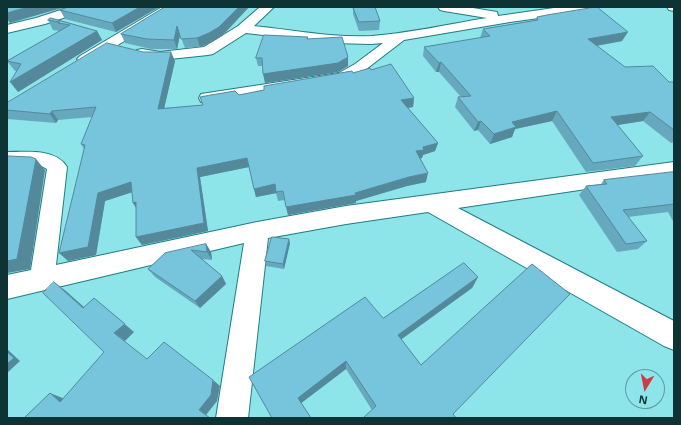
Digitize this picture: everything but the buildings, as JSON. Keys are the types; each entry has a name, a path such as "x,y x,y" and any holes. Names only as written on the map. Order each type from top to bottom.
{"street":[{"path":"7,30 47,19 82,7"},
{"path":"75,65 110,39 171,7"},
{"path":"110,39 147,55 160,56 194,54 211,50 243,28 268,7"},
{"path":"444,7 496,11 510,18"},
{"path":"243,28 344,40 371,40 400,37 510,18 588,7"},
{"path":"47,19 68,25"},
{"path":"202,99 343,76 360,67 400,37"},
{"path":"7,159 46,160 53,162 58,167 42,280"},
{"path":"10,289 42,280 256,231 346,215 674,169"},
{"path":"430,203 674,336"},
{"path":"232,418 256,231"}]}
